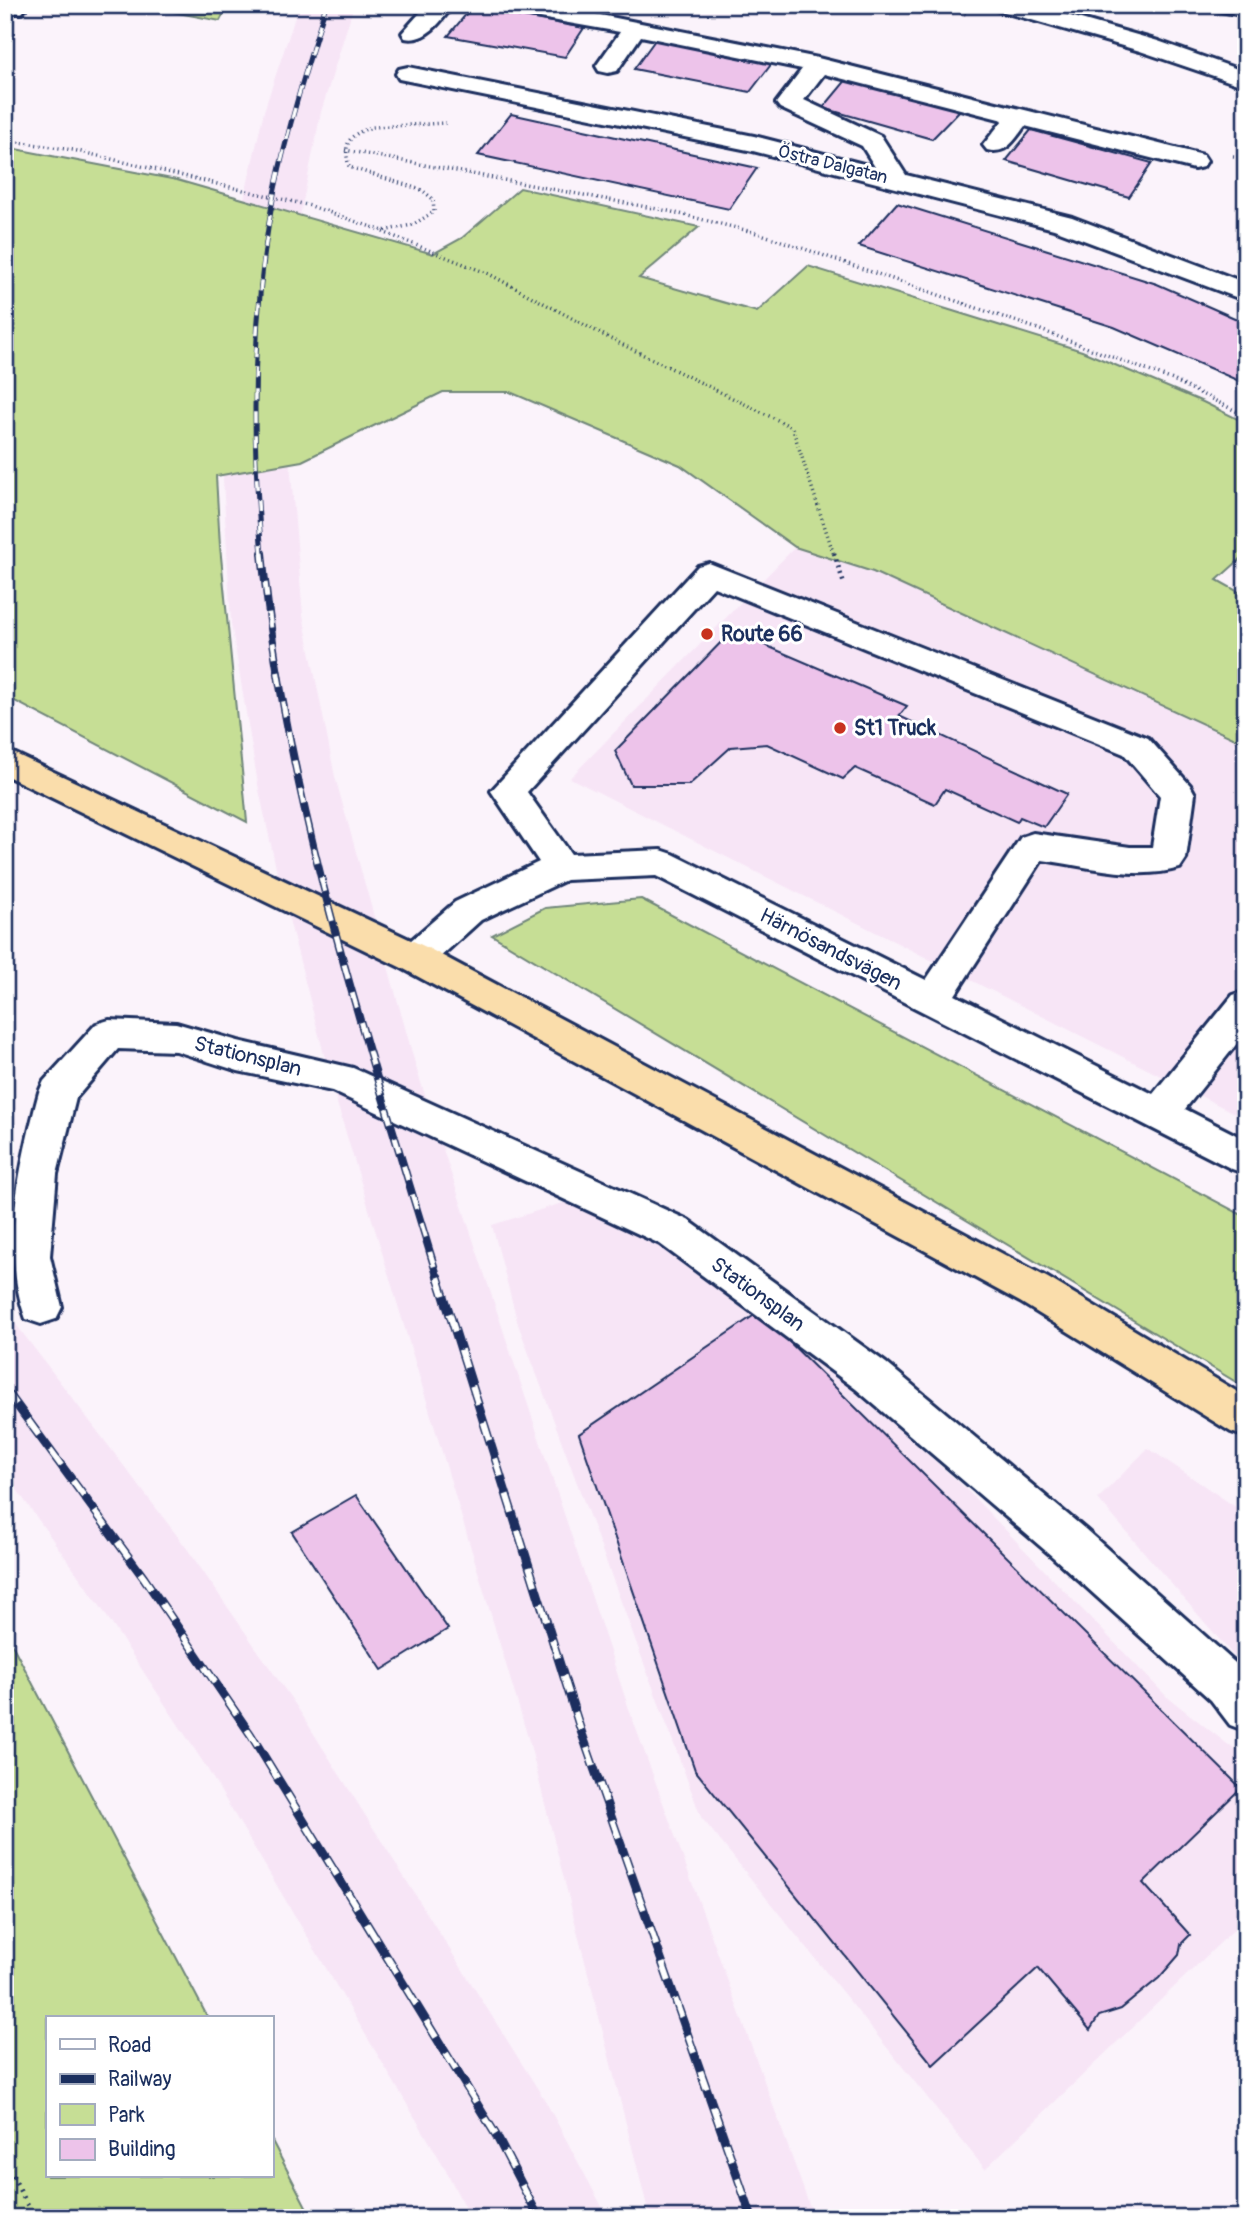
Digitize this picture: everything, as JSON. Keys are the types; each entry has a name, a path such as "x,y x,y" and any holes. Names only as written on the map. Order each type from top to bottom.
{"highway":[{"path":"5,761 415,958 1034,1290 1246,1419"}],"street":[{"path":"414,33 441,5"},
{"path":"506,5 818,65 1194,161"},
{"path":"1005,5 1149,46 1246,79"},
{"path":"1224,5 1246,9"},
{"path":"608,66 635,28"},
{"path":"818,65 789,103 872,141 896,180"},
{"name":"Östra Dalgatan","path":"408,75 754,144 1063,223 1246,293"},
{"path":"996,145 1020,116"},
{"path":"561,867 508,791 709,573 1136,746 1178,794 1168,859 1130,860 1033,846 932,1000"},
{"name":"Härnösandsvägen","path":"415,958 468,911 561,867 661,863 1246,1158"},
{"path":"1159,1114 1246,1005"},
{"name":"Stationsplan","path":"41,1307 30,1256 37,1174 58,1092 109,1034 176,1037 238,1056 340,1078 674,1232 871,1376 1069,1543 1227,1685 1246,1710"}],"path":[{"path":"383,231 412,225 434,212 433,199 422,190 349,167 345,150 353,136 368,128 393,124 464,123 486,113 503,93"},
{"path":"5,140 73,150 311,206 383,231 489,274 611,339 792,428 848,595 880,642"},
{"path":"345,150 668,211 761,234 1038,329 1173,380 1246,416"},
{"path":"5,2161 34,2218"}],"shaded area":[{"path":"299,5 354,5 321,112 299,221 288,439 303,615 335,777 418,1074 630,1712 814,2218 650,2218 529,1741 334,1093 278,877 259,790 231,623 221,443 239,221 264,111"},
{"path":"795,547 873,572 1246,744 1246,1119 570,778"},
{"path":"572,1200 718,1271 960,1483 1166,1696 1235,1750 1246,1771 1246,1918 985,2169 701,1817 518,1324 492,1225"},
{"path":"5,1310 188,1550 297,1707 546,2102 608,2218 470,2218 445,2168 205,1765 100,1606 5,1473"},
{"path":"1148,1448 1246,1514 1246,1670 1098,1499"}],"green space":[{"path":"136,5 228,5 220,21"},
{"path":"5,147 177,180 433,254 462,238 520,188 699,227 639,278 757,312 808,266 1082,351 1203,402 1246,423 1246,554 1217,580 1246,596 1246,744 873,572 795,547 680,465 510,392 443,392 302,461 216,476 220,546 247,822 5,696"},
{"path":"641,899 1246,1217 1246,1388 492,935 545,908"},
{"path":"5,1631 207,2016 46,2016 46,2178 273,2178 273,2143 312,2218 5,2218"}],"building":[{"path":"472,7 584,28 565,57 448,36"},
{"path":"655,40 773,62 750,92 634,69"},
{"path":"847,79 962,108 932,139 823,108"},
{"path":"511,114 757,168 729,209 478,155"},
{"path":"1031,130 1152,163 1129,197 1006,161"},
{"path":"897,203 1157,284 1246,323 1246,384 1114,327 859,246"},
{"path":"732,631 907,706 899,716 1067,794 1044,827 1020,817 1017,822 945,789 935,804 855,768 843,779 767,744 731,747 689,785 631,785 615,751"},
{"path":"759,1312 1241,1788 1143,1883 1190,1935 1181,1944 1179,1955 1159,1978 1121,2009 1099,2016 1090,2030 1038,1968 933,2065 695,1770 579,1434"},
{"path":"356,1495 448,1629 382,1670 292,1532"}],"railway":[{"path":"262,555 255,418 261,280 280,166 326,5"},
{"path":"262,553 274,646 309,829 357,1010 438,1279"},
{"path":"438,1277 580,1728 752,2218"},
{"path":"5,1389 144,1578 251,1735 496,2135 539,2218"}],"place":[{"name":"Route 66","path":"707,634"},
{"name":"St1 Truck","path":"840,728"}]}
